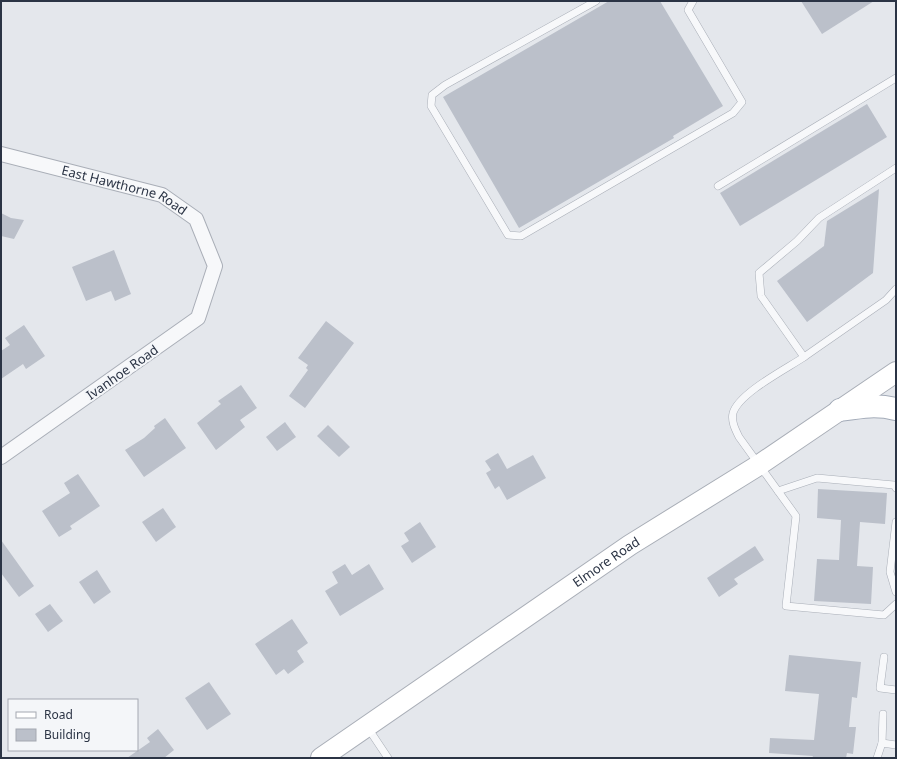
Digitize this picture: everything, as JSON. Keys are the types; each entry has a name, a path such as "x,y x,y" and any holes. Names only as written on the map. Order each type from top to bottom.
{"main road":[{"path":"840,410 866,406 883,406 896,409"}],"street":[{"name":"East Hawthorne Road","path":"1,154 162,195 196,219 215,266"},
{"name":"Ivanhoe Road","path":"1,457 198,318 215,266"},
{"name":"Elmore Road","path":"321,758 630,545 759,465 896,372"}],"lane":[{"path":"596,1 445,85 432,95 431,106 508,236 521,236 733,113 742,102 688,10 693,1"},
{"path":"718,186 896,78"},
{"path":"804,357 761,296 759,273 797,241 818,218 896,168"},
{"path":"896,289 886,300 742,399 733,412 732,422 739,437 796,516 786,606 884,615 896,604"},
{"path":"778,491 817,478 894,485 896,488"},
{"path":"896,522 890,572 896,592"},
{"path":"884,657 880,688 896,690"},
{"path":"877,758 882,743 883,714"},
{"path":"367,726 388,758"},
{"path":"882,743 896,745"}],"building":[{"path":"609,1 660,1 723,106 673,136 674,138 519,228 443,97"},
{"path":"801,1 874,1 822,34"},
{"path":"867,104 887,137 740,226 720,193"},
{"path":"879,189 873,273 807,322 777,281 824,246 827,221"},
{"path":"1,213 11,218 24,220 14,239 1,236"},
{"path":"114,250 131,294 115,301 111,291 86,301 72,267"},
{"path":"326,321 354,343 305,408 289,396 308,370 306,368 308,365 298,358"},
{"path":"24,325 45,356 26,369 23,364 1,379 1,351 10,345 5,338"},
{"path":"241,385 257,408 240,420 245,427 216,450 197,423 221,404 218,401"},
{"path":"165,418 186,448 144,477 125,450 144,438 155,428 154,426"},
{"path":"285,422 296,437 277,451 266,437"},
{"path":"328,425 350,447 339,457 317,436"},
{"path":"498,453 507,469 533,455 546,478 507,500 499,486 495,489 486,473 491,470 485,461"},
{"path":"78,474 100,506 70,526 72,529 59,537 42,511 70,493 64,483"},
{"path":"818,489 887,493 885,524 860,522 857,566 873,567 871,604 814,601 817,559 839,560 841,520 817,518"},
{"path":"163,508 176,527 156,542 142,522"},
{"path":"420,522 436,547 412,563 401,546 409,541 404,533"},
{"path":"1,540 34,586 19,597 1,573"},
{"path":"755,546 764,560 734,579 738,584 719,597 707,578"},
{"path":"345,564 352,575 369,564 384,589 340,616 325,591 338,583 332,572"},
{"path":"97,570 111,592 94,604 79,582"},
{"path":"50,604 63,621 48,632 35,614"},
{"path":"292,619 308,643 297,651 304,662 288,674 284,669 276,675 255,644"},
{"path":"789,655 861,662 857,698 852,697 849,727 856,727 853,754 847,753 846,758 812,758 813,756 769,753 770,738 814,740 819,694 785,691"},
{"path":"209,682 231,714 207,730 185,698"},
{"path":"158,729 174,750 164,758 127,758 150,742 147,738"}]}
